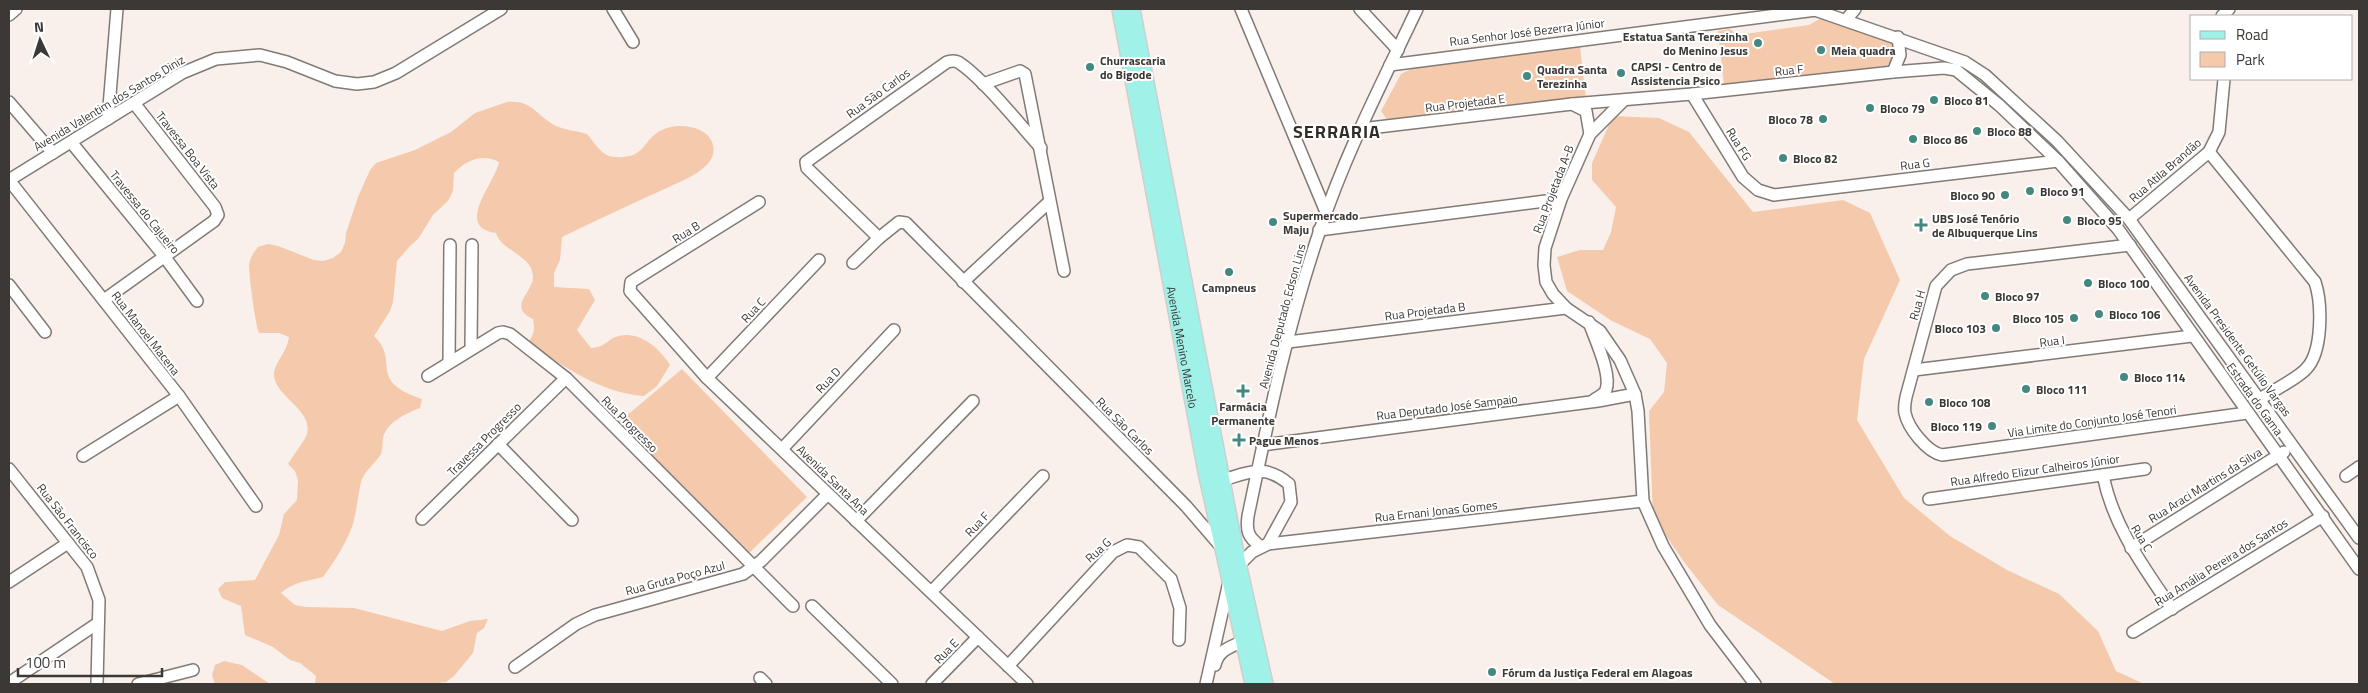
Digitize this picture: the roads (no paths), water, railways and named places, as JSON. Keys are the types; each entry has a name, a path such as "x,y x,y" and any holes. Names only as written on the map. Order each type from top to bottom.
{"main road":[{"name":"Avenida Menino Marcelo","path":"1120,9 1216,482 1239,565 1253,684"},
{"name":"Avenida Menino Marcelo","path":"1132,9 1216,482 1222,549 1248,638 1265,684"}],"street":[{"path":"9,15 16,9"},
{"path":"108,119 117,9"},
{"name":"Avenida Valentim dos Santos Diniz","path":"9,180 199,65 216,59 240,55 270,57 322,77 347,83 374,82 396,73 501,9"},
{"path":"613,9 633,42"},
{"path":"1241,9 1326,212"},
{"path":"1360,9 1398,50"},
{"name":"Avenida Deputado Edson Lins","path":"1257,470 1304,276 1326,212 1361,129 1417,9"},
{"path":"1846,20 1855,9"},
{"path":"1814,10 1898,37 1965,62 1985,75 2057,141 2129,219"},
{"name":"Rua Senhor José Bezerra Júnior","path":"1390,65 1814,10"},
{"path":"1893,72 1900,55 1898,37"},
{"name":"Rua São Carlos","path":"1041,148 983,84 959,63 951,60 806,162 807,168 879,238 902,221 1186,506 1222,549"},
{"name":"Rua F","path":"1624,100 1944,68 1956,70 1999,105 2058,161"},
{"path":"983,84 1020,71 1023,72 1041,148 1049,202 1064,271"},
{"name":"Rua Atila Brandão","path":"2129,219 2209,152 2219,132 2224,80"},
{"name":"Rua FG","path":"1692,94 1743,177 1758,190 1774,195"},
{"name":"Rua Projetada E","path":"1361,129 1572,104 1624,100"},
{"name":"Rua Projetada A-B","path":"1624,100 1590,134 1561,198 1545,248 1544,265 1546,282 1553,294 1566,308 1600,331 1620,360 1635,394 1642,448 1643,501"},
{"path":"9,102 53,153"},
{"name":"Travessa Boa Vista","path":"134,103 215,207 218,215 214,221 164,256"},
{"path":"1572,104 1586,112 1590,134"},
{"name":"Travessa do Cajueiro","path":"71,142 164,256 197,301"},
{"path":"2209,152 2315,282 2320,296 2317,341 2313,357 2306,369 2260,399"},
{"path":"2058,161 2130,245"},
{"name":"Rua G","path":"1774,195 2058,161"},
{"name":"Rua Manoel Macena","path":"9,180 179,396 256,506"},
{"path":"1320,230 1561,198"},
{"name":"Rua B","path":"630,287 631,282 759,202"},
{"path":"963,282 1049,202"},
{"name":"Avenida Presidente Getúlio Vargas","path":"2129,219 2359,538"},
{"path":"853,263 879,238"},
{"path":"449,362 450,245"},
{"path":"471,349 472,245"},
{"name":"Estrada do Gama","path":"2130,245 2192,336 2359,569"},
{"name":"Rua H","path":"1942,455 1929,448 1913,429 1905,414 1906,397 1932,296 1942,278 1950,270 1967,264 2130,245"},
{"path":"104,300 164,256"},
{"name":"Rua C","path":"707,378 819,260"},
{"path":"9,285 45,332"},
{"name":"Avenida Santa Ana","path":"630,287 630,291 707,378 782,449 827,495 932,592 1027,684"},
{"name":"Rua Projetada B","path":"1288,342 1566,308"},
{"path":"1588,322 1604,367 1607,382 1604,393 1590,402"},
{"name":"Rua D","path":"782,449 894,330"},
{"name":"Rua Progresso","path":"428,376 498,333 506,332 566,378 794,606"},
{"name":"Rua I","path":"1914,370 2192,336"},
{"name":"Travessa Progresso","path":"422,519 566,378"},
{"name":"Rua Deputado José Sampaio","path":"1262,445 1590,402 1635,394"},
{"path":"82,456 179,396"},
{"path":"856,521 973,401"},
{"name":"Via Limite do Conjunto José Tenori","path":"1942,455 2247,413"},
{"path":"498,444 572,520"},
{"name":"Rua Araci Martins da Silva","path":"2131,548 2294,446"},
{"path":"2346,476 2359,467"},
{"name":"Rua São Francisco","path":"9,468 87,567 96,586 99,600 97,684"},
{"name":"Rua Alfredo Elizur Calheiros Júnior","path":"1929,499 2145,469"},
{"path":"1257,470 1247,527 1249,537 1264,545"},
{"path":"1216,482 1257,470 1275,473 1289,484 1291,490 1291,502 1264,545 1239,565"},
{"name":"Rua C","path":"2103,475 2111,509 2131,548 2172,609"},
{"name":"Rua F","path":"932,592 1043,476"},
{"path":"9,489 20,482"},
{"name":"Rua Gruta Poço Azul","path":"515,667 576,624 595,615 743,574 753,567 827,495"},
{"path":"1643,501 1663,546 1706,617 1755,684"},
{"name":"Rua Ernani Jonas Gomes","path":"1264,545 1643,501"},
{"name":"Rua Amália Pereira dos Santos","path":"2133,632 2322,516"},
{"path":"9,582 68,543"},
{"name":"Rua G","path":"1008,666 1107,558 1113,552 1127,545 1139,547 1171,579 1180,608 1179,640"},
{"path":"1206,684 1230,578"},
{"path":"812,606 892,684"},
{"path":"9,683 98,623"},
{"name":"Rua E","path":"932,684 978,637"},
{"path":"1211,684 1217,656 1229,646 1248,638"},
{"path":"138,684 165,681 192,670"}],"place":[{"name":"Estatua Santa Terezinha do Menino Jesus","path":"1758,43"},
{"name":"Meia quadra","path":"1821,50"},
{"name":"Churrascaria do Bigode","path":"1090,67"},
{"name":"CAPSI - Centro de Assistencia Psico","path":"1621,73"},
{"name":"Quadra Santa Terezinha","path":"1527,76"},
{"name":"Bloco 81","path":"1934,100"},
{"name":"Bloco 79","path":"1870,108"},
{"name":"Bloco 78","path":"1823,119"},
{"name":"Bloco 88","path":"1977,131"},
{"name":"Bloco 86","path":"1913,139"},
{"name":"Bloco 82","path":"1783,158"},
{"name":"Bloco 91","path":"2030,191"},
{"name":"Bloco 90","path":"2005,195"},
{"name":"Bloco 95","path":"2067,220"},
{"name":"Supermercado Maju","path":"1273,222"},
{"name":"UBS José Tenório de Albuquerque Lins","path":"1921,225"},
{"name":"Campneus","path":"1229,272"},
{"name":"Bloco 100","path":"2088,283"},
{"name":"Bloco 97","path":"1985,296"},
{"name":"Bloco 106","path":"2099,314"},
{"name":"Bloco 105","path":"2074,318"},
{"name":"Bloco 103","path":"1996,328"},
{"name":"Bloco 114","path":"2124,377"},
{"name":"Bloco 111","path":"2026,389"},
{"name":"Farmácia Permanente","path":"1243,391"},
{"name":"Bloco 108","path":"1929,402"},
{"name":"Bloco 119","path":"1992,426"},
{"name":"Pague Menos","path":"1239,440"},
{"name":"Fórum da Justiça Federal em Alagoas","path":"1492,672"}],"district":[{"name":"SERRARIA","path":"1337,131"}]}
